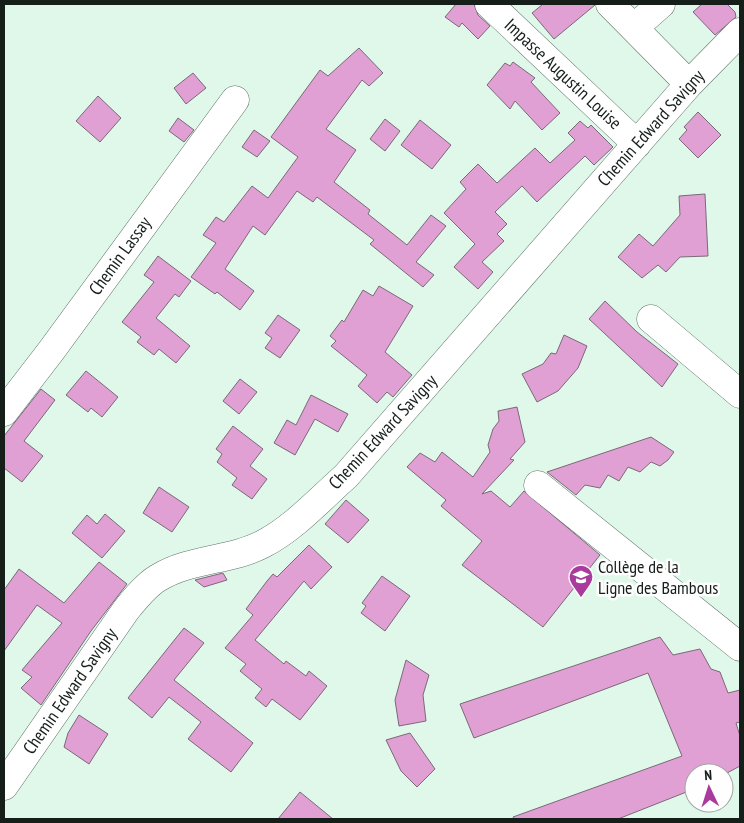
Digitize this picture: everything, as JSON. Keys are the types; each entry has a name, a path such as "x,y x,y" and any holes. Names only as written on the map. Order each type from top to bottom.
{"street":[{"name":"Impasse Augustin Louise","path":"488,4 637,144"},
{"path":"610,4 690,84"},
{"path":"634,27 661,4"},
{"name":"Chemin Edward Savigny","path":"4,786 126,610 141,592 156,578 174,570 262,544 296,520 346,476 690,84 740,32"},
{"name":"Chemin Lassay","path":"4,412 51,352 235,100"},
{"path":"651,320 740,394"},
{"path":"538,485 740,647"}],"building":[{"path":"456,4 474,4 478,15 490,26 478,39 462,23 459,27 445,17"},
{"path":"543,4 595,5 554,39 532,13"},
{"path":"702,4 727,4 735,12 736,17 715,35 693,12"},
{"path":"359,48 383,73 369,86 362,80 326,129 356,150 334,182 370,210 368,214 407,245 431,215 446,226 416,262 434,275 423,287 370,244 374,240 317,197 313,202 297,191 265,235 253,226 225,269 254,291 240,310 217,292 215,294 191,277 216,243 203,235 216,217 224,222 252,186 268,198 298,157 271,137 320,70 328,76"},
{"path":"513,62 535,78 531,82 560,113 542,130 515,101 510,109 487,85 505,63 510,66"},
{"path":"193,73 206,88 186,104 174,88"},
{"path":"98,96 121,118 100,142 76,121"},
{"path":"698,112 721,135 698,158 679,139 687,130 684,127"},
{"path":"178,118 194,130 184,142 169,131"},
{"path":"385,119 400,131 385,151 370,139"},
{"path":"420,120 451,145 432,169 401,145"},
{"path":"580,121 588,128 591,125 613,147 594,165 585,156 537,202 522,186 495,212 507,224 497,234 504,241 482,262 493,272 478,289 454,267 475,244 444,213 466,189 460,182 478,164 497,183 535,148 550,163 575,140 568,133"},
{"path":"254,130 270,141 257,157 242,147"},
{"path":"705,194 708,256 680,257 666,272 658,265 642,278 618,257 639,234 653,246 680,215 679,196"},
{"path":"158,256 191,281 179,297 175,294 156,318 190,346 176,363 159,349 154,355 137,342 141,337 122,322 154,282 144,275"},
{"path":"379,286 413,306 385,352 412,375 393,397 387,392 377,403 358,386 367,375 331,346 336,341 330,336 342,320 344,322 363,290 373,296"},
{"path":"605,301 637,332 678,364 662,387 589,319"},
{"path":"278,315 300,330 280,358 265,348 272,338 265,333"},
{"path":"564,335 587,346 578,368 558,391 537,402 522,374 543,364 551,353 556,354"},
{"path":"86,371 118,397 102,417 91,408 88,412 66,395"},
{"path":"240,379 257,392 239,414 223,401"},
{"path":"41,389 55,400 24,441 43,456 22,482 4,468 4,436"},
{"path":"311,395 348,414 338,432 315,419 295,455 274,443 287,420 296,425"},
{"path":"517,407 525,442 510,459 514,460 482,494 491,491 510,507 524,491 600,555 543,627 462,565 482,541 441,506 446,500 407,467 420,453 435,462 442,452 473,477 490,452 488,445 493,429 499,421 498,411"},
{"path":"233,426 263,449 250,466 267,479 252,499 232,485 237,478 217,462 222,454 216,449"},
{"path":"651,437 674,452 668,460 660,466 651,462 640,472 628,467 619,481 608,475 600,488 585,485 576,495 547,472"},
{"path":"159,487 189,507 172,532 143,513"},
{"path":"346,500 369,520 348,543 325,524"},
{"path":"105,514 125,531 102,558 72,533 87,515 97,524"},
{"path":"309,545 332,567 311,589 304,581 255,640 284,664 286,661 306,676 309,671 327,686 300,720 272,699 266,707 255,698 262,689 240,671 246,664 225,648 253,615 246,609 267,581 273,574 277,577"},
{"path":"99,562 127,584 91,631 41,705 21,688 32,677 22,670 62,623 37,605 4,651 4,590 19,569 64,603"},
{"path":"223,573 227,580 204,587 195,580"},
{"path":"382,576 410,596 385,631 361,613 366,606 362,603"},
{"path":"184,628 204,643 174,680 253,743 231,772 188,739 201,722 169,697 152,718 128,698"},
{"path":"660,637 673,655 700,649 711,669 720,672 728,693 740,690 740,722 736,723 740,736 740,766 734,769 734,763 684,763 684,793 618,819 514,819 513,817 682,756 648,673 474,738 460,704"},
{"path":"406,660 429,675 423,695 426,721 399,726 395,700"},
{"path":"79,715 108,734 89,764 64,747 68,733"},
{"path":"410,733 435,769 417,787 401,771 386,740"},
{"path":"300,792 333,819 278,819"}],"place":[{"name":"Collège de la Ligne des Bambous","path":"581,598"}]}
